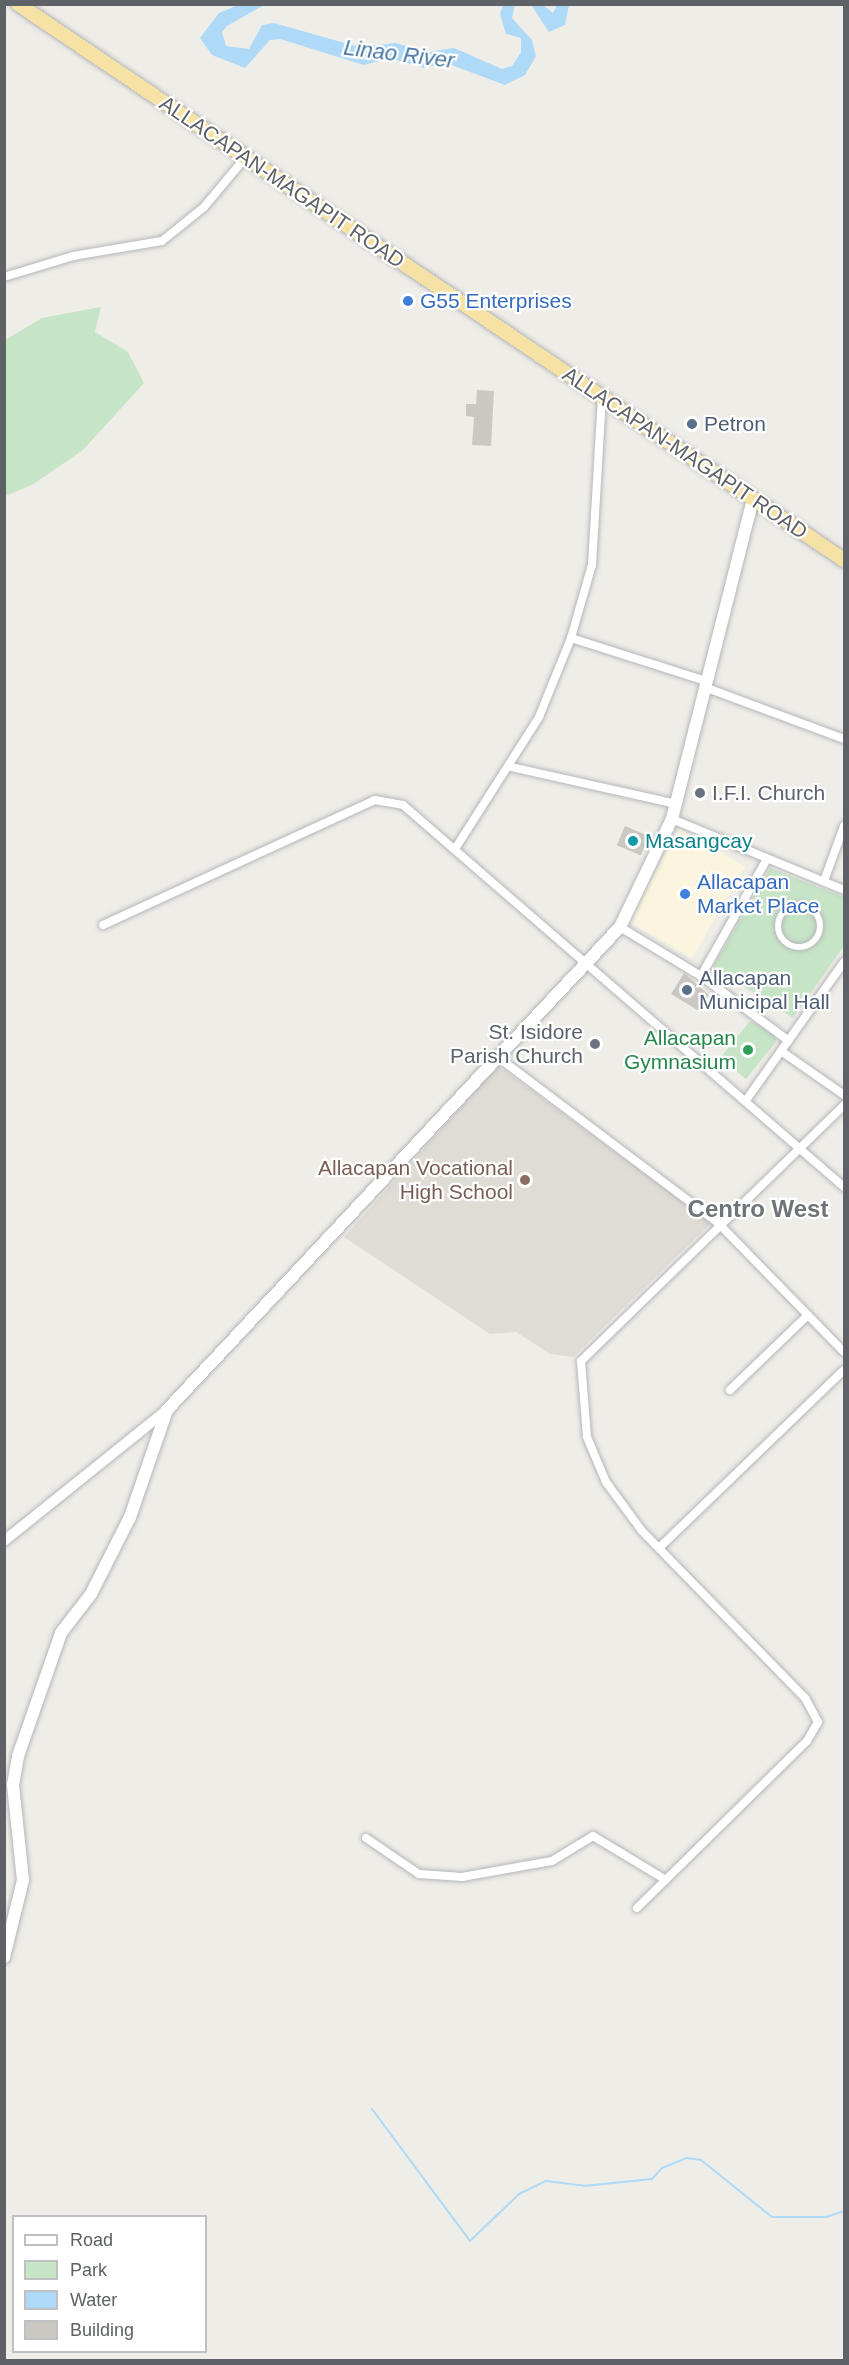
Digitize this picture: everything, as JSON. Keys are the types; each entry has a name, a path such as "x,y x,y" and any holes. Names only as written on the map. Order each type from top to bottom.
{"highway":[{"name":"ALLACAPAN-MAGAPIT ROAD","path":"18,4 844,560"}],"main road":[{"path":"4,1957 23,1880 13,1785 18,1756 61,1633 91,1594 130,1517 167,1410 620,927 672,819 753,499"}],"street":[{"path":"4,277 73,256 162,241 204,207 245,158"},
{"path":"455,849 511,767 549,697 571,638 592,565 603,399"},
{"path":"571,638 705,684 844,739"},
{"path":"511,767 676,804"},
{"path":"103,925 375,800 415,811 585,966 803,1145 844,1186"},
{"path":"672,819 844,890"},
{"path":"824,881 844,826"},
{"path":"701,976 767,859"},
{"path":"802,905 815,912 820,928 812,942 795,946 781,937 778,921 788,908 802,905"},
{"path":"620,927 701,976 789,1041"},
{"path":"747,1099 844,962"},
{"path":"781,1051 844,1095"},
{"path":"499,1058 718,1223 808,1315 843,1345"},
{"path":"637,1908 807,1741 818,1722 805,1698 660,1547 597,1466 587,1437 581,1360 718,1223 844,1105"},
{"path":"730,1390 808,1315"},
{"path":"660,1547 844,1370"},
{"path":"4,1541 167,1410"},
{"path":"366,1838 419,1874 462,1877 552,1861 593,1836 666,1880"}],"shaded area":[{"name":"Allacapan Market Place","path":"680,829 745,866 692,958 627,921"},
{"name":"Allacapan Vocational High School","path":"498,1066 711,1223 573,1357 550,1354 516,1332 490,1334 344,1237"}],"green space":[{"path":"101,307 95,332 128,352 144,383 83,450 32,485 5,496 5,340 42,318"},
{"path":"770,868 844,897 844,946 793,1018 713,967"},
{"name":"Allacapan Gymnasium","path":"750,1021 776,1034 776,1042 746,1079 720,1058"}],"water":[{"name":"Linao River","path":"515,4 512,18 532,40 536,56 525,75 505,85 446,63 424,68 390,58 364,65 280,39 270,40 245,68 212,55 200,38 219,13 238,5 264,5 227,26 222,32 226,46 249,49 262,25 274,23 359,47 395,43 427,52 454,48 502,69 512,66 521,52 521,38 506,34 500,14 503,5"},
{"path":"531,5 543,5 553,13 557,5 569,5 565,25 549,32"}],"building":[{"path":"477,390 494,391 491,446 472,445 474,417 466,416 466,404 476,404"},
{"name":"Masangcay","path":"625,826 649,836 641,855 617,845"},
{"name":"Allacapan Municipal Hall","path":"684,973 709,995 699,1011 671,994"}],"waterway":[{"path":"372,2109 470,2241 519,2194 546,2181 584,2186 652,2179 662,2168 687,2158 701,2160 772,2217 826,2217 844,2211"}],"place":[{"name":"G55 Enterprises","path":"408,301"},
{"name":"Petron","path":"692,424"},
{"name":"I.F.I. Church","path":"700,793"},
{"name":"Masangcay","path":"633,841"},
{"name":"Allacapan Market Place","path":"685,894"},
{"name":"Allacapan Municipal Hall","path":"687,990"},
{"name":"St. Isidore Parish Church","path":"595,1044"},
{"name":"Allacapan Gymnasium","path":"748,1050"},
{"name":"Allacapan Vocational High School","path":"525,1180"}],"district":[{"name":"Centro West","path":"758,1209"}]}
